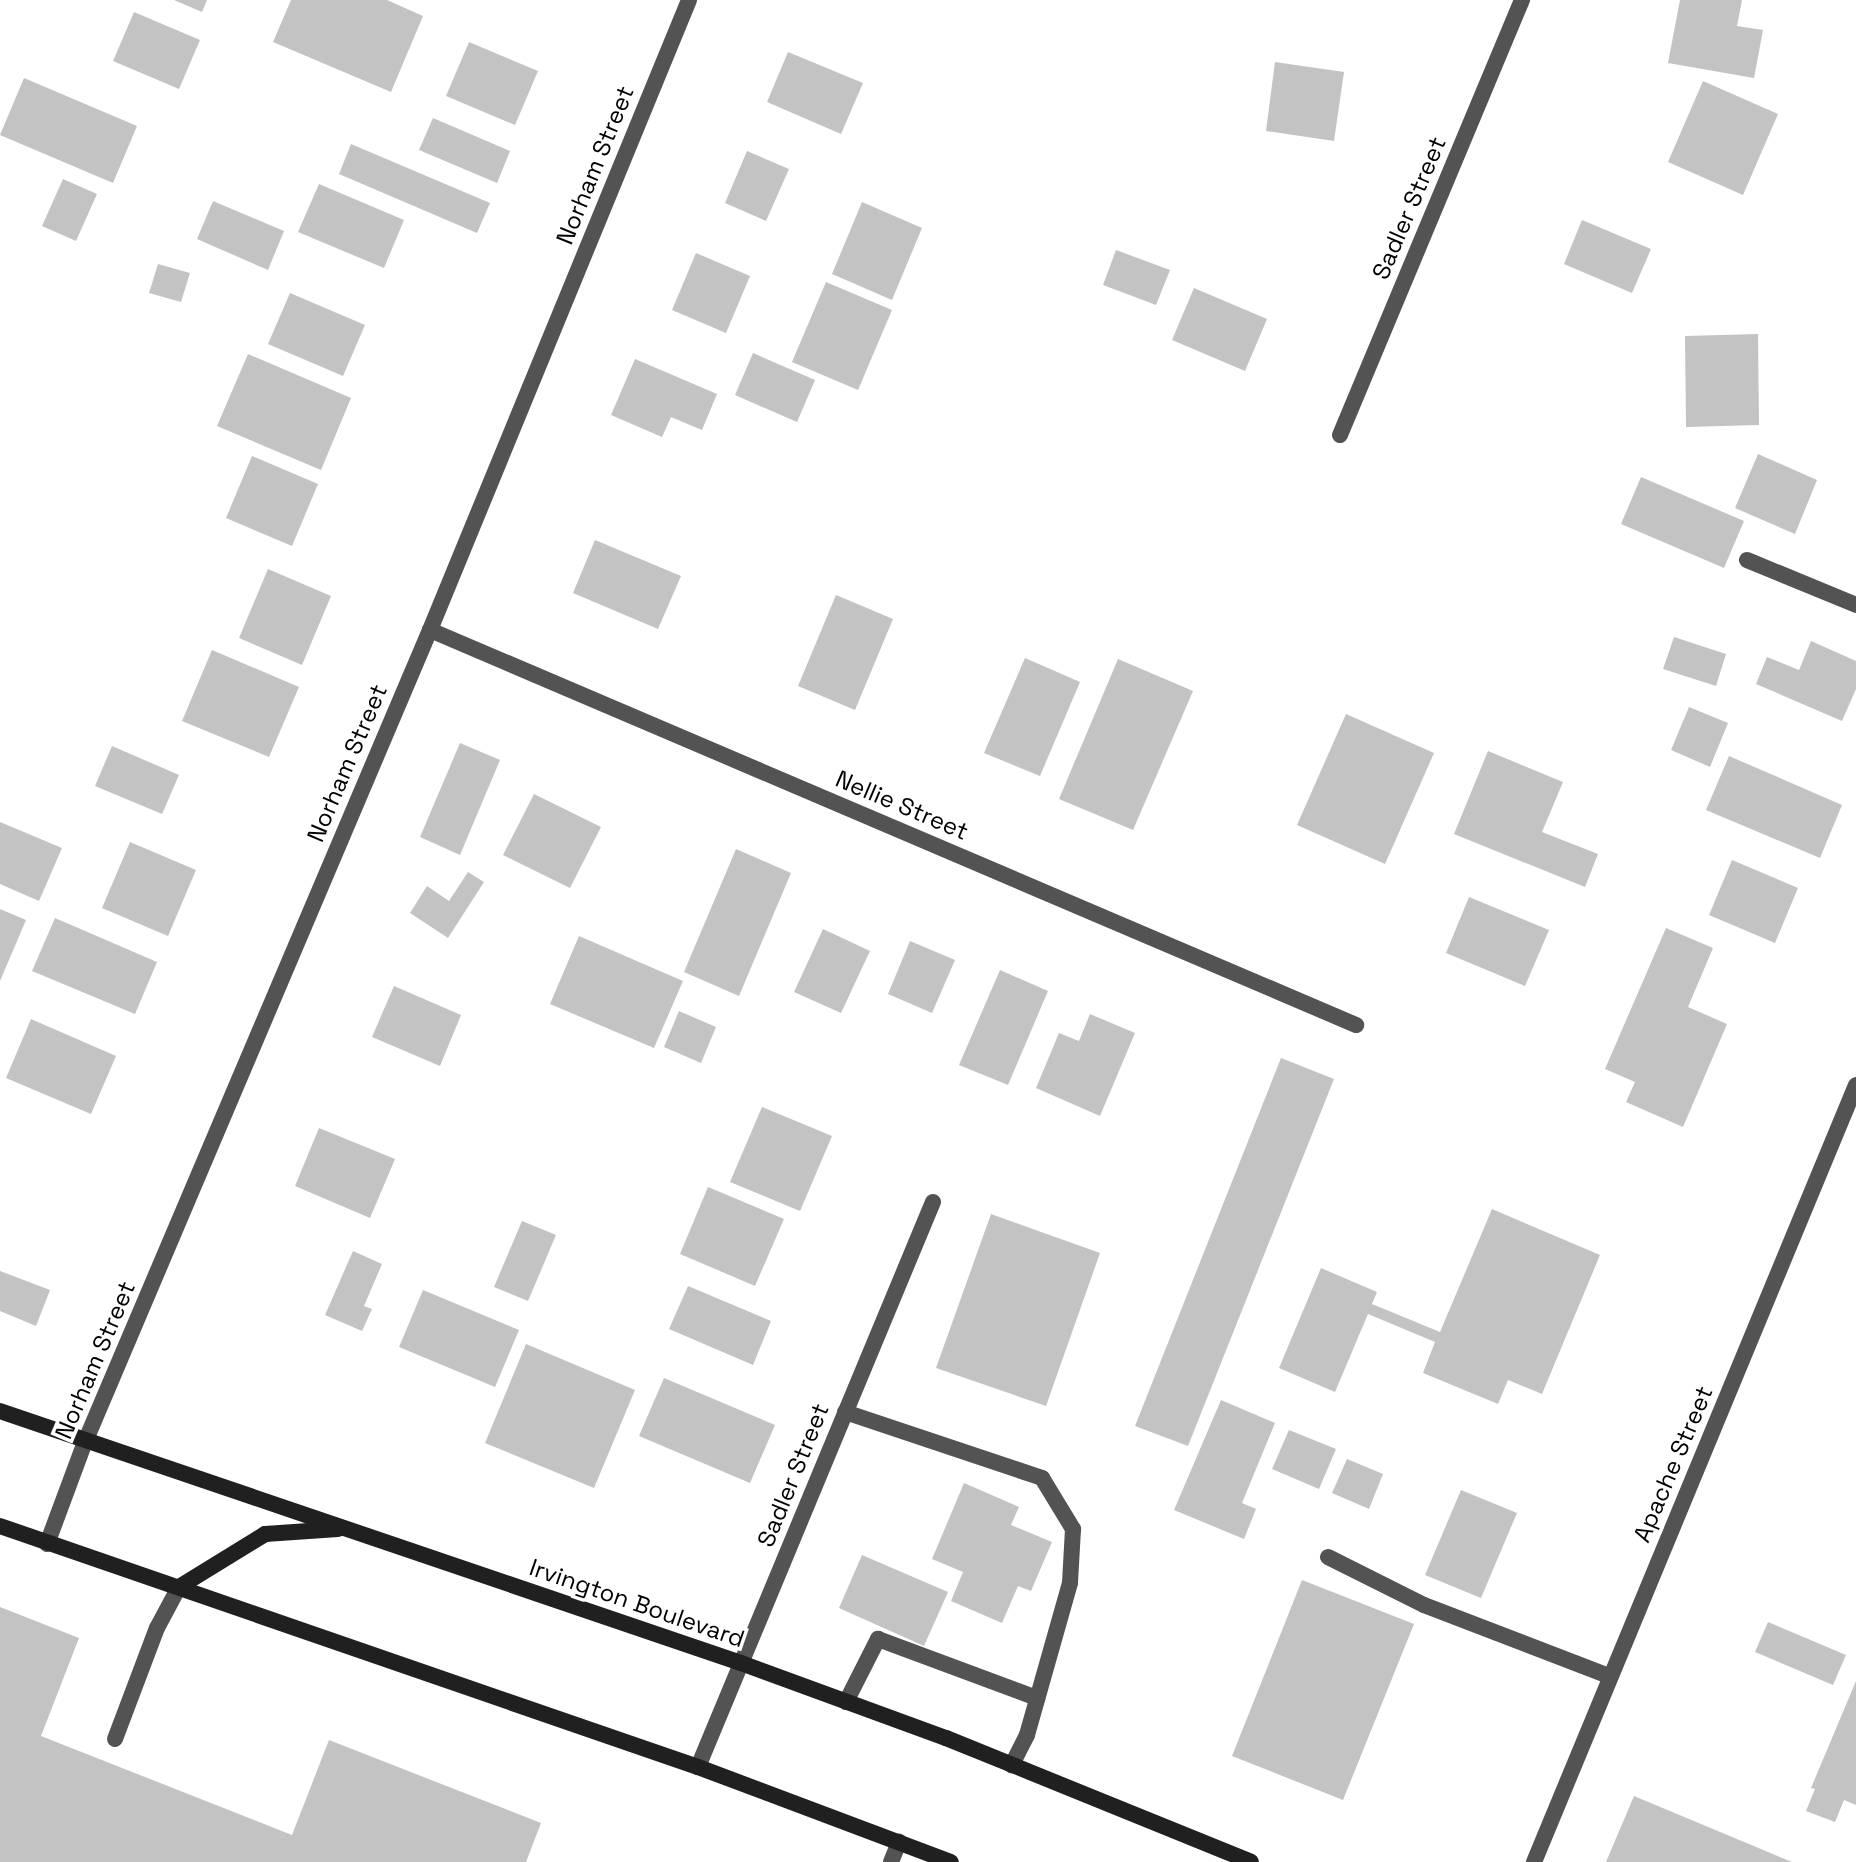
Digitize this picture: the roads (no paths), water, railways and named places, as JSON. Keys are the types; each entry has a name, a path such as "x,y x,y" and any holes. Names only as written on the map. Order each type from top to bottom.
{"main road":[{"name":"Irvington Boulevard","path":"0,1411 741,1663 1012,1765 1251,1862"},
{"path":"0,1526 698,1767 951,1862"},
{"path":"179,1587 265,1534 347,1528"}],"street":[{"name":"Norham Street","path":"47,1544 85,1442 430,630 689,0"},
{"name":"Sadler Street","path":"1340,435 1522,0"},
{"path":"1747,560 1856,605"},
{"name":"Nellie Street","path":"430,630 1356,1025"},
{"name":"Apache Street","path":"1534,1862 1856,1085"},
{"name":"Sadler Street","path":"698,1767 933,1202"},
{"path":"845,1412 1042,1478 1073,1529 1070,1583 1027,1735 1012,1765"},
{"path":"1328,1557 1424,1605 1609,1676"},
{"path":"115,1739 157,1628 179,1587"},
{"path":"846,1702 878,1639 1037,1698"},
{"path":"891,1862 899,1842"}]}
